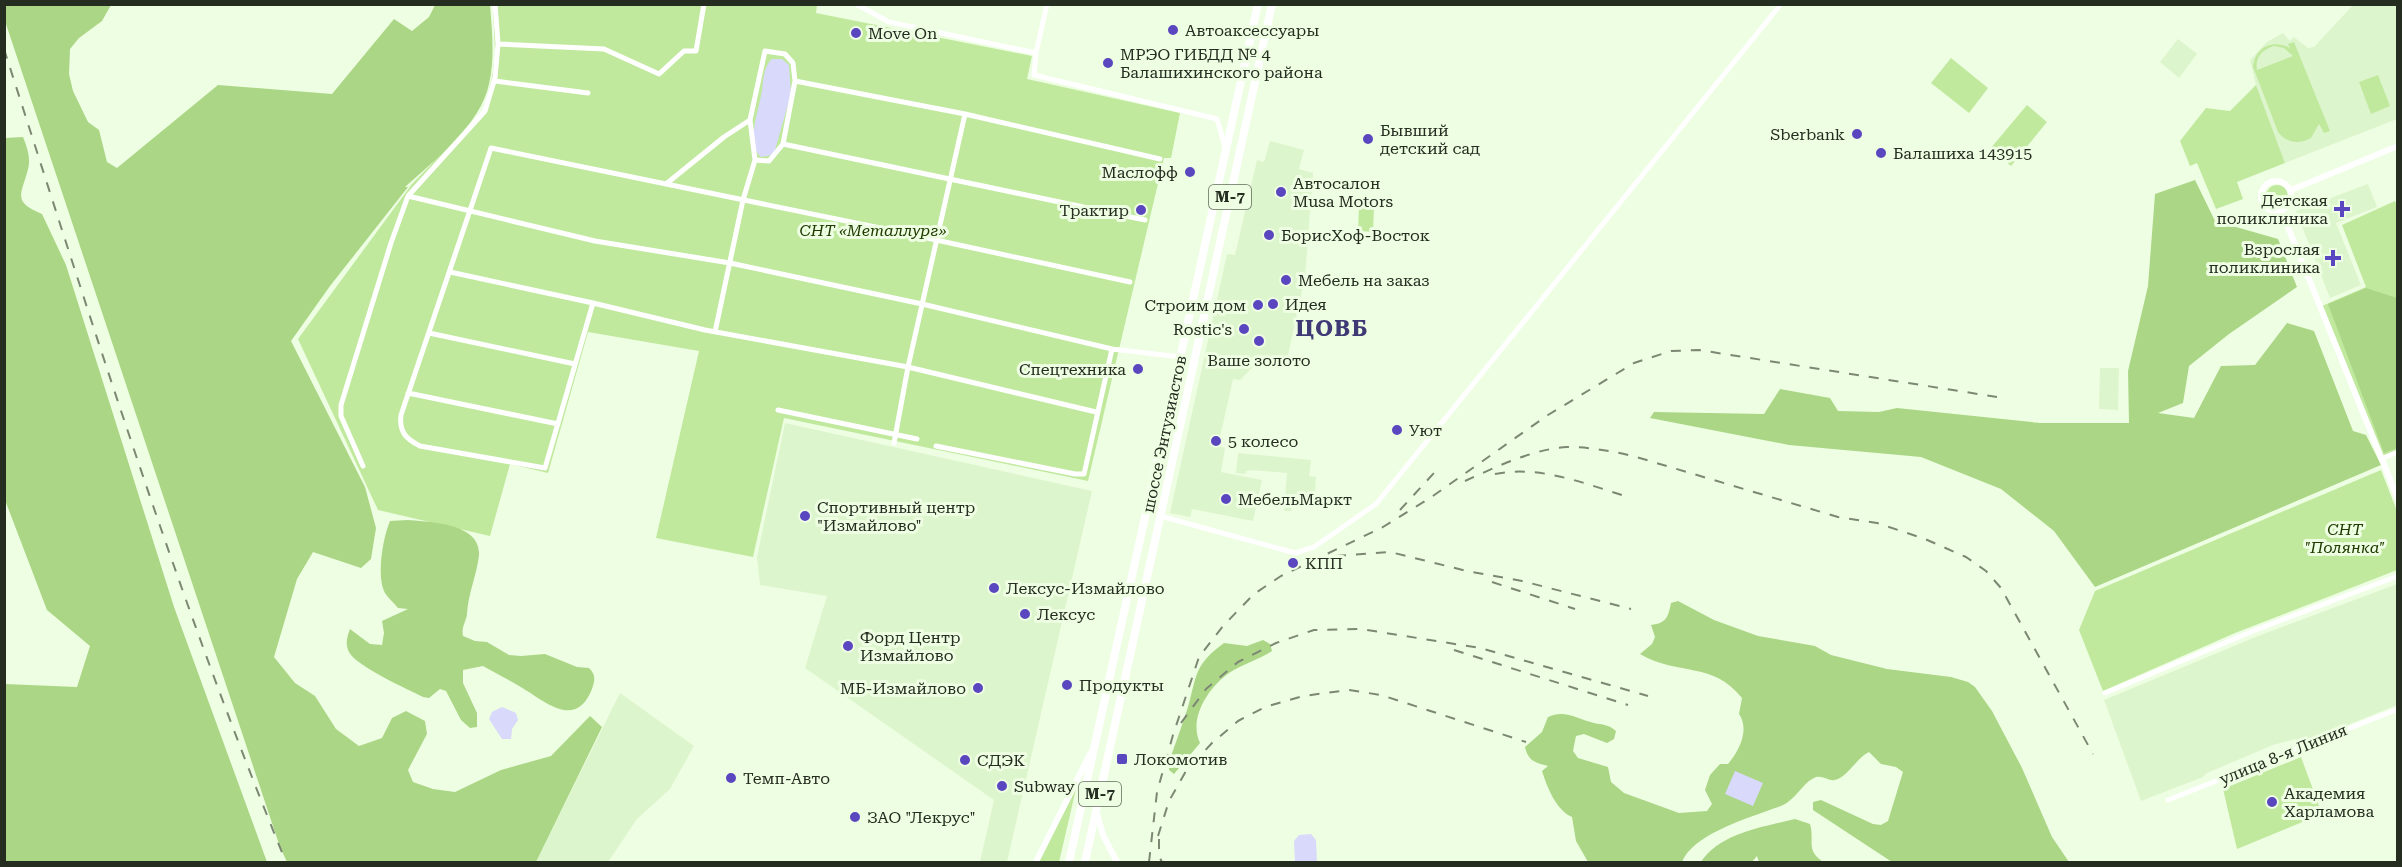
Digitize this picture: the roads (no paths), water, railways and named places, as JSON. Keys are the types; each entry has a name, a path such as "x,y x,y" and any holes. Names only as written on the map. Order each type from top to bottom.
{"highway":[{"name":"шоссе Энтузиастов","path":"1069,862 1258,4"},
{"name":"шоссе Энтузиастов","path":"1085,862 1272,4"}],"street":[{"path":"363,466 341,416 341,405 391,243 408,196 485,111 495,81 498,44 495,4"},
{"path":"498,44 604,49 659,74 684,51 696,51 704,4"},
{"path":"856,4 889,22 1036,53"},
{"path":"1047,4 1036,53 1034,75 1217,119 1226,148"},
{"path":"1160,516 1295,553 1314,547 1376,504 1781,4"},
{"path":"715,332 743,200 755,160 750,120 765,51 785,54 793,63 795,81 783,144 769,161 755,160"},
{"path":"495,81 588,93"},
{"path":"795,81 965,114 1160,159"},
{"path":"894,443 908,367 965,114"},
{"path":"666,184 724,137 750,120"},
{"path":"783,144 1145,220"},
{"path":"2290,190 2397,146"},
{"path":"593,303 545,468 420,446 407,439 400,427 401,415 491,148 1130,282"},
{"path":"2279,180 2284,182 2290,190 2291,200 2281,210 2271,210 2263,204 2262,190 2269,182 2279,180"},
{"path":"408,196 595,241 730,263 922,304 1112,349 1181,357"},
{"path":"2281,210 2397,499"},
{"path":"450,272 715,332 908,367 1096,412"},
{"path":"429,333 575,364"},
{"path":"936,446 1033,469 1084,474 1096,412 1112,349"},
{"path":"408,393 558,424"},
{"path":"778,410 917,439"},
{"path":"2381,459 2397,452"},
{"path":"2105,693 2258,629 2397,576"},
{"name":"улица 8-я Линия","path":"2169,800 2397,709"},
{"path":"1036,862 1096,743"},
{"path":"1096,811 1103,835 1116,862"}],"water":[{"path":"772,59 782,59 789,65 791,94 775,150 772,155 761,157 754,144 754,128 765,71"},
{"path":"502,707 516,713 518,720 512,729 511,739 502,739 489,719 492,712"},
{"path":"1735,771 1763,783 1753,806 1725,794"},
{"path":"1311,834 1316,840 1317,862 1295,862 1294,841 1299,835"}],"railway":[{"path":"4,49 103,357 172,561 208,662 286,862"},
{"path":"1149,862 1157,792 1199,657 1223,626 1254,594 1281,576 1383,527 1430,498 1548,415 1634,363 1671,351 1699,350 1997,397"},
{"path":"1465,481 1515,460 1554,448 1609,451 1633,456 1838,517 1877,523 1925,539 1966,557 1986,571 2001,588 2093,754"},
{"path":"1495,474 1511,472 1544,474 1577,481 1625,496"},
{"path":"1400,510 1434,473"},
{"path":"1336,556 1390,552 1467,571 1522,581 1631,609"},
{"path":"1492,582 1575,609"},
{"path":"1181,723 1206,689 1238,662 1276,643 1314,630 1361,629 1480,648 1648,696"},
{"path":"1454,650 1628,705"},
{"path":"1158,836 1169,801 1186,771 1212,743 1238,721 1265,707 1303,696 1349,690 1381,695 1526,742"},
{"path":"1159,839 1159,856 1162,862"}],"place":[{"name":"Автоаксессуары","path":"1173,30"},
{"name":"Move On","path":"856,33"},
{"name":"МРЭО ГИБДД № 4 Балашихинского района","path":"1108,63"},
{"name":"Sberbank","path":"1857,134"},
{"name":"Бывший детский сад","path":"1368,139"},
{"name":"Балашиха 143915","path":"1881,153"},
{"name":"Маслофф","path":"1190,172"},
{"name":"Автосалон Musa Motors","path":"1281,192"},
{"name":"Детская поликлиника","path":"2342,209"},
{"name":"Трактир","path":"1141,210"},
{"name":"БорисХоф-Восток","path":"1269,235"},
{"name":"Взрослая поликлиника","path":"2333,258"},
{"name":"Мебель на заказ","path":"1286,280"},
{"name":"Идея","path":"1273,304"},
{"name":"Строим дом","path":"1258,305"},
{"name":"Rostic's","path":"1244,329"},
{"name":"Ваше золото","path":"1259,341"},
{"name":"Спецтехника","path":"1138,369"},
{"name":"Уют","path":"1397,430"},
{"name":"5 колесо","path":"1216,441"},
{"name":"МебельМаркт","path":"1226,499"},
{"name":"Спортивный центр \"Измайлово\"","path":"805,516"},
{"name":"КПП","path":"1293,563"},
{"name":"Лексус-Измайлово","path":"994,588"},
{"name":"Лексус","path":"1025,614"},
{"name":"Форд Центр Измайлово","path":"848,646"},
{"name":"Продукты","path":"1067,685"},
{"name":"МБ-Измайлово","path":"978,688"},
{"name":"Локомотив","path":"1122,759"},
{"name":"СДЭК","path":"965,760"},
{"name":"Темп-Авто","path":"731,778"},
{"name":"Subway","path":"1002,786"},
{"name":"Академия Харламова","path":"2272,802"},
{"name":"ЗАО \"Лекрус\"","path":"855,817"}],"district":[{"name":"ЦОВБ","path":"1332,328"}],"park label":[{"name":"СНТ «Металлург»","path":"873,230"},
{"name":"СНТ \"Полянка\"","path":"2345,538"}]}
